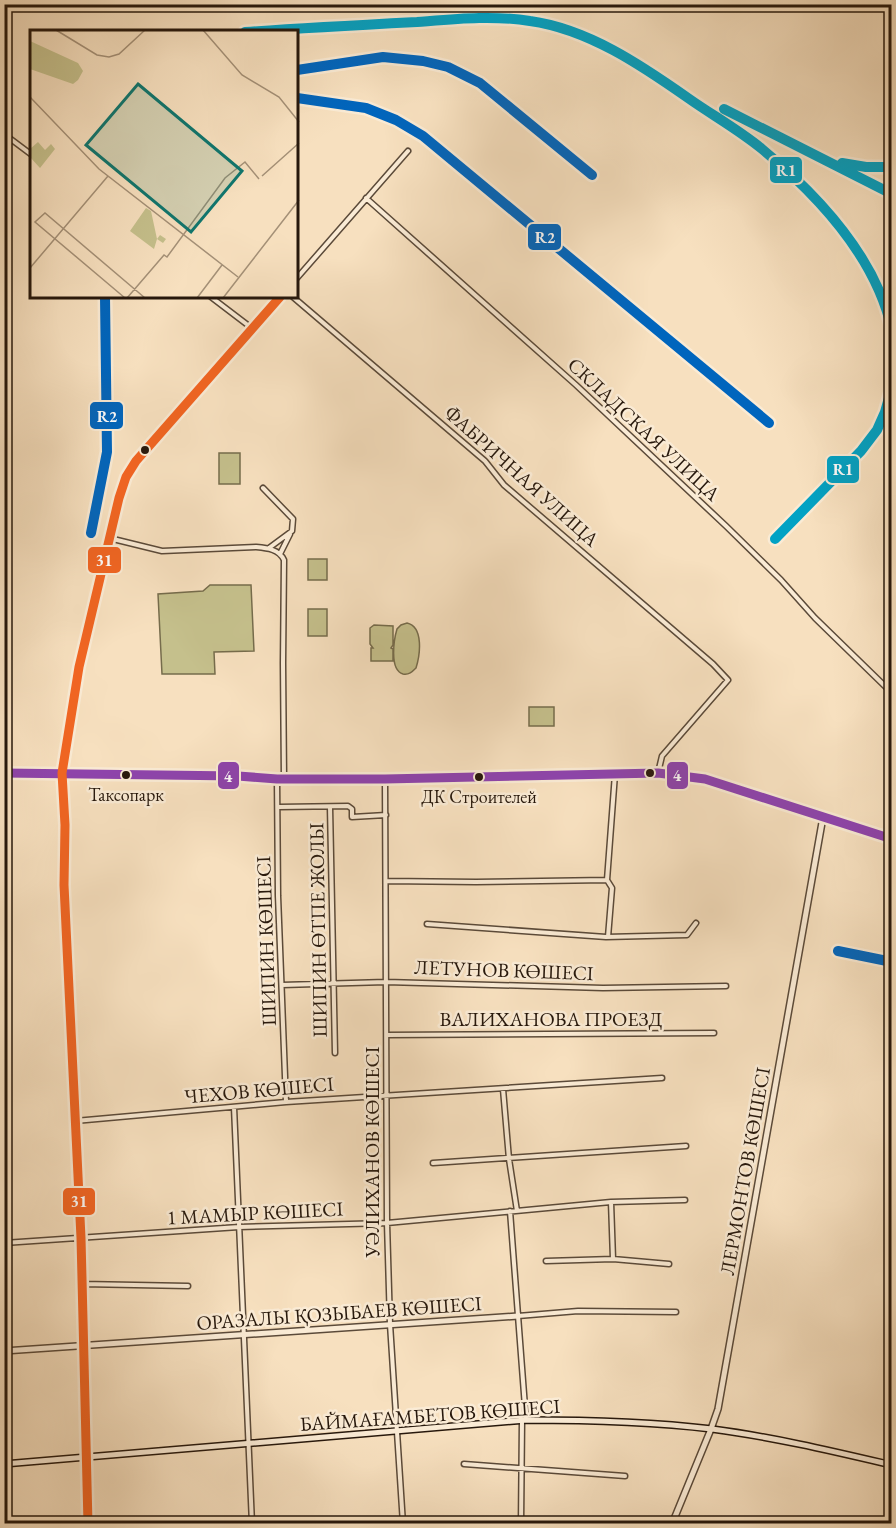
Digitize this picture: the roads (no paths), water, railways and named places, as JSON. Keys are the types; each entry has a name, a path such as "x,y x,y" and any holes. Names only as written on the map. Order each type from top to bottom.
{"street":[{"path":"4,134 30,153"},
{"path":"298,277 408,151"},
{"name":"СКЛАДСКАЯ УЛИЦА","path":"366,198 576,385 726,526 891,693"},
{"path":"212,298 253,329"},
{"path":"88,1524 81,1238 64,885 65,825 62,773 79,667 126,477 136,461 279,298"},
{"name":"ФАБРИЧНАЯ УЛИЦА","path":"294,298 485,461 504,485 713,664 728,680 662,756 658,773"},
{"path":"110,538 162,551 269,548 280,554 292,531 293,519 263,488"},
{"path":"269,548 292,531"},
{"name":"ШИПИН КӨШЕСІ","path":"280,554 285,560 277,865 286,1101"},
{"path":"4,772 385,780 658,773 705,779 891,839"},
{"path":"608,937 612,888 607,880 615,774"},
{"name":"УӘЛИХАНОВ КӨШЕСІ","path":"385,780 387,1223 390,1324 404,1524"},
{"path":"278,807 351,807 352,818 386,815"},
{"name":"ШИПИН ӨТПЕ ЖОЛЫ","path":"330,807 335,1053"},
{"name":"ЛЕРМОНТОВ КӨШЕСІ","path":"672,1524 718,1409 823,817"},
{"path":"386,881 607,880"},
{"path":"427,924 608,937 687,935 696,923"},
{"name":"ЛЕТУНОВ КӨШЕСІ","path":"282,985 386,982 603,988 726,986"},
{"name":"ВАЛИХАНОВА ПРОЕЗД","path":"387,1035 714,1033"},
{"name":"ЧЕХОВ КӨШЕСІ","path":"75,1121 286,1101 662,1078"},
{"path":"503,1089 509,1159 517,1211"},
{"path":"234,1107 246,1334 252,1524"},
{"path":"433,1162 509,1159 686,1146"},
{"name":"1 МАМЫР КӨШЕСІ","path":"4,1243 240,1227 387,1223 612,1202 685,1200"},
{"path":"612,1202 613,1259"},
{"path":"510,1211 524,1420 521,1524"},
{"path":"546,1261 613,1259 669,1264"},
{"path":"82,1284 188,1286"},
{"name":"ОРАЗАЛЫ ҚОЗЫБАЕВ КӨШЕСІ","path":"4,1351 578,1311 676,1312"},
{"name":"БАЙМАҒАМБЕТОВ КӨШЕСІ","path":"4,1464 524,1420 572,1420 711,1429 796,1443 891,1465"},
{"path":"464,1464 625,1476"}],"place":[{"name":"Таксопарк","path":"126,775"},
{"name":"ДК Строителей","path":"479,777"}]}
